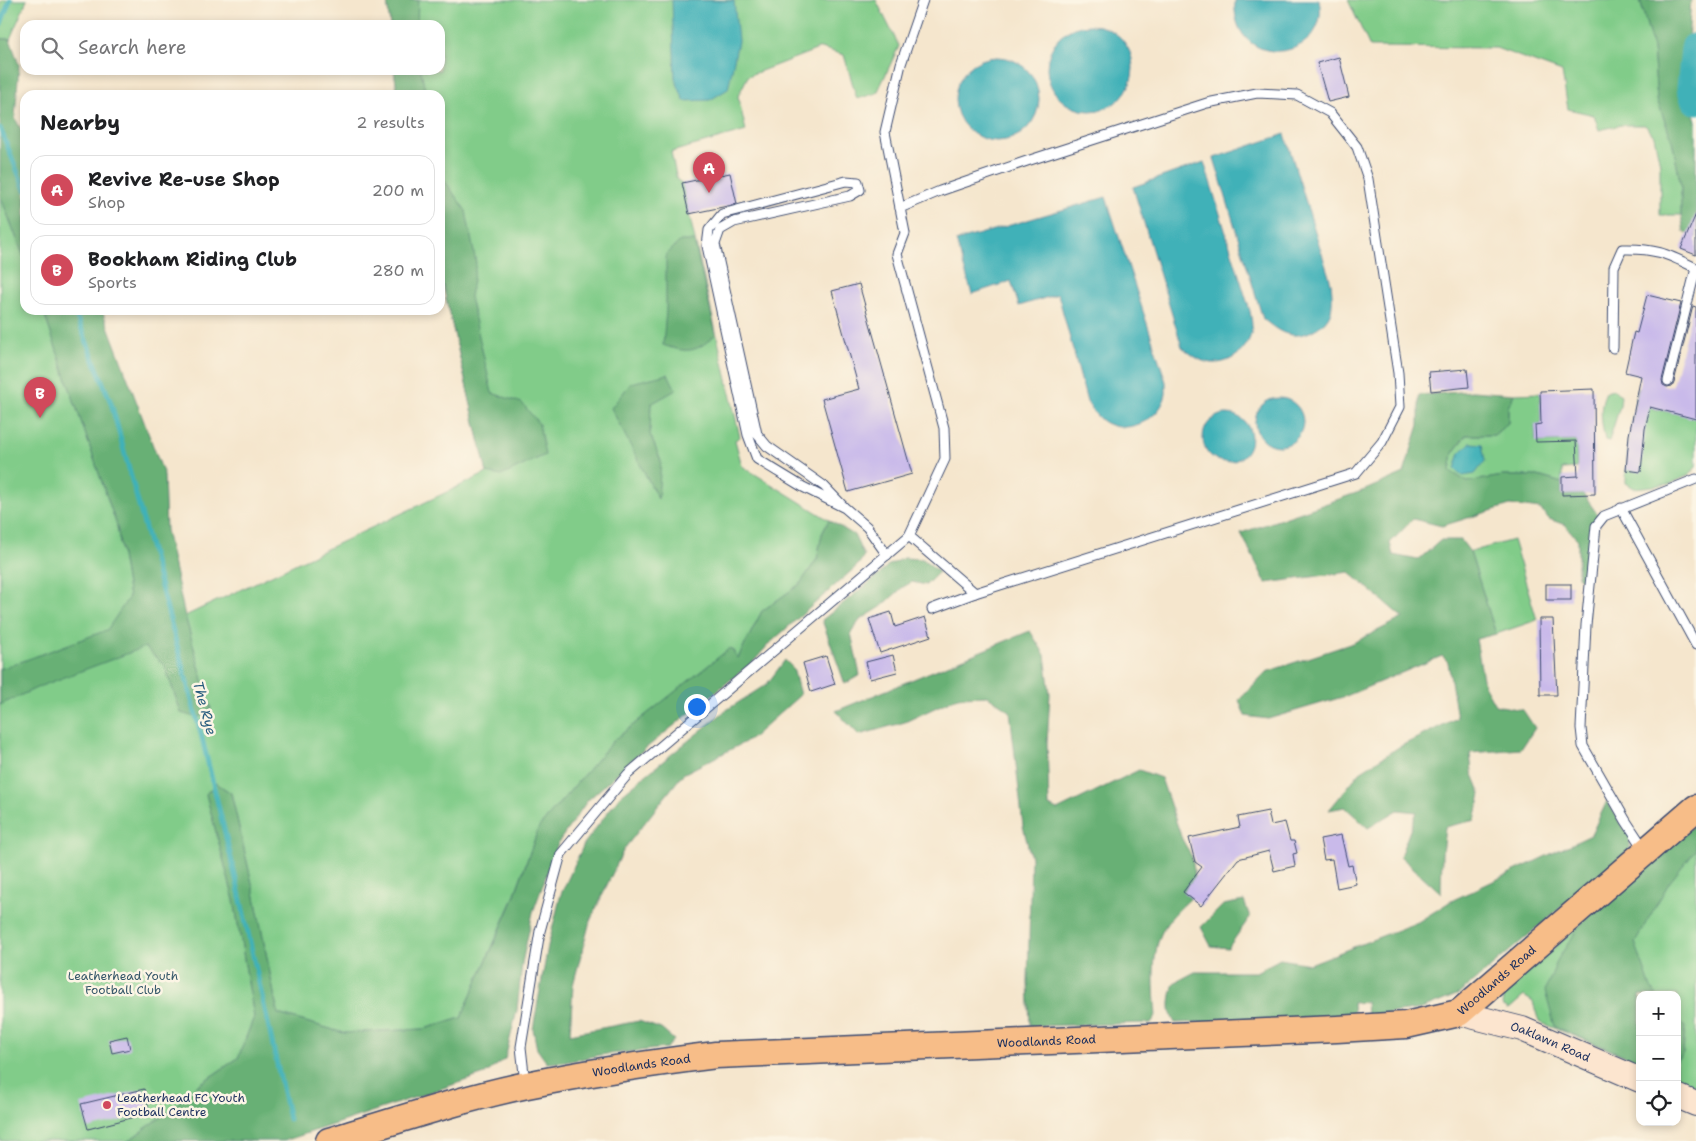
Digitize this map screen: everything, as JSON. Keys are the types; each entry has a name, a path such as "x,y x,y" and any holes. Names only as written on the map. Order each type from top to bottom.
{"main road":[{"name":"Woodlands Road","path":"329,1141 438,1108 526,1085 629,1066 716,1055 1406,1025 1459,1013 1645,850 1696,808"}],"street":[{"name":"Oaklawn Road","path":"1459,1013 1522,1029 1636,1078"},
{"path":"1681,1098 1696,1104"}],"lane":[{"path":"526,1085 521,1047 540,931 561,854 628,774 910,536 944,459 944,428 897,254 905,233 884,132 901,64 923,0"},
{"path":"900,208 940,191 1026,160 1207,103 1257,93 1297,95 1330,113 1357,147 1368,179 1396,363 1400,407 1382,442 1356,473 975,593 932,609"},
{"path":"845,508 803,487 757,459 748,435 707,246 709,230 722,214 846,182 858,182 860,190 850,196 734,222 720,230 716,244 757,434 767,446 824,486 867,527 886,555"},
{"path":"1613,348 1614,267 1622,250 1641,248 1666,253 1696,268 1668,381"},
{"path":"755,452 757,443 767,446"},
{"path":"1645,850 1583,746 1581,728 1586,625 1596,526 1604,516 1696,479"},
{"path":"1622,508 1696,646"},
{"path":"910,536 975,593"}],"green space":[{"path":"2,0 27,0 10,39 0,39 0,4"},
{"name":"Leatherhead Youth Football Club","path":"387,0 876,0 899,46 877,93 857,99 844,55 821,48 748,76 738,96 746,131 671,152 677,180 682,183 740,437 735,440 742,466 829,520 822,534 817,559 800,584 762,611 738,658 731,648 613,741 539,827 512,902 461,1018 424,1029 344,1033 278,1014 254,892 231,793 216,783 206,794 234,900 254,1017 238,1058 191,1090 175,1107 128,1141 0,1141 0,195 20,247 20,315 45,315 117,526 129,597 145,647 165,666 181,713 211,709 185,616 487,473 445,294 445,90 397,90 395,75 445,75 445,20 389,20"},
{"path":"387,0 418,0 417,20 389,20"},
{"path":"1348,0 1640,0 1653,48 1657,100 1672,140 1681,186 1681,215 1660,215 1660,164 1654,136 1645,125 1621,125 1599,130 1594,115 1568,109 1562,72 1496,48 1370,47"},
{"path":"1640,0 1691,0 1685,81 1696,121 1696,238 1684,232 1681,215 1681,186 1672,140 1657,100 1653,48"},
{"path":"0,39 10,39 19,65 15,118 20,128 20,247 0,195"},
{"path":"395,75 422,75 425,90 397,90"},
{"path":"445,181 466,211 476,263 470,297 492,393 522,403 539,424 545,455 501,476 487,473 445,294"},
{"path":"680,241 694,241 716,334 703,345 692,350 680,350 663,345 666,311 666,255"},
{"path":"45,315 104,315 164,475 166,530 185,616 211,709 198,718 181,713 165,666 145,647 41,686 0,705 0,669 107,630 129,597 117,526"},
{"path":"668,374 676,390 651,404 650,434 661,461 658,499 611,408 631,383"},
{"path":"1638,388 1656,392 1652,408 1695,418 1696,416 1696,467 1689,475 1670,484 1634,488 1626,483 1628,447"},
{"path":"1613,390 1621,395 1620,406 1609,441 1605,440 1601,409 1606,392"},
{"path":"1472,391 1514,394 1508,407 1508,423 1494,435 1466,435 1453,453 1450,471 1467,482 1503,476 1538,476 1562,483 1562,495 1583,494 1598,515 1592,530 1588,578 1584,583 1578,577 1578,540 1565,525 1549,519 1540,509 1510,505 1442,526 1413,519 1390,543 1393,555 1418,560 1441,540 1461,540 1470,552 1496,634 1476,639 1484,685 1495,705 1523,710 1535,728 1521,749 1470,753 1472,772 1481,794 1475,820 1445,827 1441,893 1400,856 1417,812 1398,810 1368,828 1345,807 1329,810 1360,772 1399,747 1457,718 1448,662 1442,656 1346,696 1268,719 1245,716 1239,700 1266,672 1353,643 1403,618 1349,572 1266,583 1241,533 1365,490 1404,473 1419,425 1419,395"},
{"path":"1540,393 1541,424 1535,425 1536,442 1576,441 1577,468 1562,469 1562,483 1538,476 1503,476 1467,482 1450,471 1453,453 1466,435 1494,435 1508,423 1508,407 1514,394"},
{"path":"829,520 854,535 864,556 858,565 769,644 754,661 640,753 587,801 558,843 533,912 522,963 517,1010 505,1059 485,1074 284,1141 128,1141 175,1107 191,1090 238,1058 254,1017 234,900 206,794 216,783 231,793 254,892 278,1014 344,1033 424,1029 461,1018 512,903 539,827 613,741 730,648 738,658 762,611 800,584 817,559 822,534"},
{"path":"1513,540 1537,620 1496,634 1470,552"},
{"path":"904,558 923,559 939,572 926,585 912,582 903,587 881,607 860,620 851,633 860,675 845,684 822,620 879,575 887,566"},
{"path":"1030,631 1045,655 1050,694 1047,743 1049,806 1057,810 1139,770 1161,778 1182,839 1192,857 1195,877 1183,891 1191,898 1167,924 1158,943 1154,975 1156,1016 1151,1023 1030,1026 1028,982 1031,858 1023,826 1010,711 988,696 958,697 905,722 859,735 836,711"},
{"path":"785,660 793,668 800,695 751,739 683,774 624,849 590,921 573,985 570,1034 639,1021 661,1029 674,1040 667,1048 547,1063 537,1049 533,1029 548,946 561,894 584,844 620,796 725,711 767,684"},
{"path":"1607,801 1630,837 1630,849 1459,994 1422,1009 1367,1016 1366,1002 1353,1003 1354,1017 1175,1023 1172,1018 1170,1003 1174,983 1195,972 1256,972 1280,959 1310,964 1418,922 1451,901 1591,835"},
{"path":"1696,823 1696,1086 1681,1080 1681,991 1636,991 1636,1060 1539,1022 1533,1002 1524,996 1509,1009 1502,1005 1504,992"},
{"path":"1696,823 1696,849 1669,883 1635,942 1654,991 1636,991 1636,1060 1555,1027 1545,991 1558,959 1582,922"},
{"path":"1244,901 1250,917 1228,948 1211,946 1201,927 1223,905"},
{"path":"1681,1022 1685,1027 1683,1053 1681,1055"}],"water":[{"path":"672,0 734,1 738,41 728,89 710,100 684,101 675,78"},
{"path":"1235,0 1319,0 1319,21 1311,36 1297,47 1280,51 1263,49 1248,40 1238,24"},
{"path":"1090,25 1107,28 1121,37 1130,51 1133,68 1130,85 1121,99 1107,108 1090,111 1073,108 1059,99 1050,85 1047,68 1050,51 1059,37 1073,28"},
{"path":"989,57 1005,57 1021,64 1032,75 1039,91 1036,115 1027,129 1021,134 1005,141 989,141 973,134 962,123 955,107 955,91 962,75 973,64"},
{"path":"1285,134 1331,283 1332,294 1331,311 1325,321 1311,332 1299,335 1281,332 1263,319 1214,158"},
{"path":"1204,162 1250,311 1252,323 1251,334 1240,353 1220,363 1196,358 1182,347 1133,187"},
{"path":"1106,197 1166,382 1166,394 1158,411 1143,422 1126,427 1117,427 1104,422 1087,402 1058,294 1019,306 1011,281 972,294 956,241"},
{"path":"1274,398 1284,398 1296,405 1303,417 1303,427 1296,439 1284,446 1274,446 1266,442 1259,435 1255,427 1255,417 1259,409 1266,402"},
{"path":"1222,414 1232,414 1244,421 1251,433 1251,443 1244,455 1232,462 1222,462 1214,458 1207,451 1203,443 1203,433 1207,425 1214,418"},
{"path":"1470,443 1482,444 1485,461 1475,474 1463,476 1455,469 1460,453"}],"building":[{"path":"1339,57 1349,97 1328,102 1317,63"},
{"path":"730,173 737,204 689,214 682,183"},
{"path":"1696,214 1696,255 1681,249"},
{"path":"859,284 912,474 848,492 822,399 859,389 832,291"},
{"path":"1647,295 1681,303 1662,380 1663,385 1667,387 1672,386 1674,382 1693,306 1696,307 1696,419 1650,407 1645,429 1641,472 1626,470 1629,435 1641,376 1625,372 1634,332 1637,333"},
{"path":"1467,369 1469,387 1431,391 1429,372"},
{"path":"1594,389 1595,494 1562,495 1562,477 1578,476 1576,441 1536,442 1535,425 1541,424 1540,391"},
{"path":"1546,584 1571,584 1571,600 1546,600"},
{"path":"891,612 895,627 925,617 931,636 880,653 869,619"},
{"path":"1539,619 1553,619 1557,695 1540,695"},
{"path":"893,655 897,672 870,679 866,662"},
{"path":"826,656 835,684 811,692 803,663"},
{"path":"1268,811 1271,825 1285,822 1290,841 1294,841 1297,853 1293,854 1295,866 1274,871 1269,851 1238,859 1201,906 1183,892 1202,867 1195,862 1189,838 1240,827 1238,817"},
{"path":"1341,835 1348,866 1352,865 1356,884 1337,888 1332,859 1324,860 1320,839"},
{"path":"127,1036 130,1049 112,1053 109,1040"},
{"path":"144,1089 150,1113 88,1129 81,1104"}],"waterway":[{"name":"The Rye","path":"0,26 10,0"},
{"path":"1696,48 1692,88 1696,99"},
{"name":"The Rye","path":"0,128 20,178"},
{"name":"The Rye","path":"76,315 111,403 201,734 238,887 289,1119"}],"place":[{"name":"Revive Re-use Shop","path":"709,193"},
{"name":"Bookham Riding Club","path":"40,418"},
{"name":"Leatherhead FC Youth Football Centre","path":"107,1105"}]}
